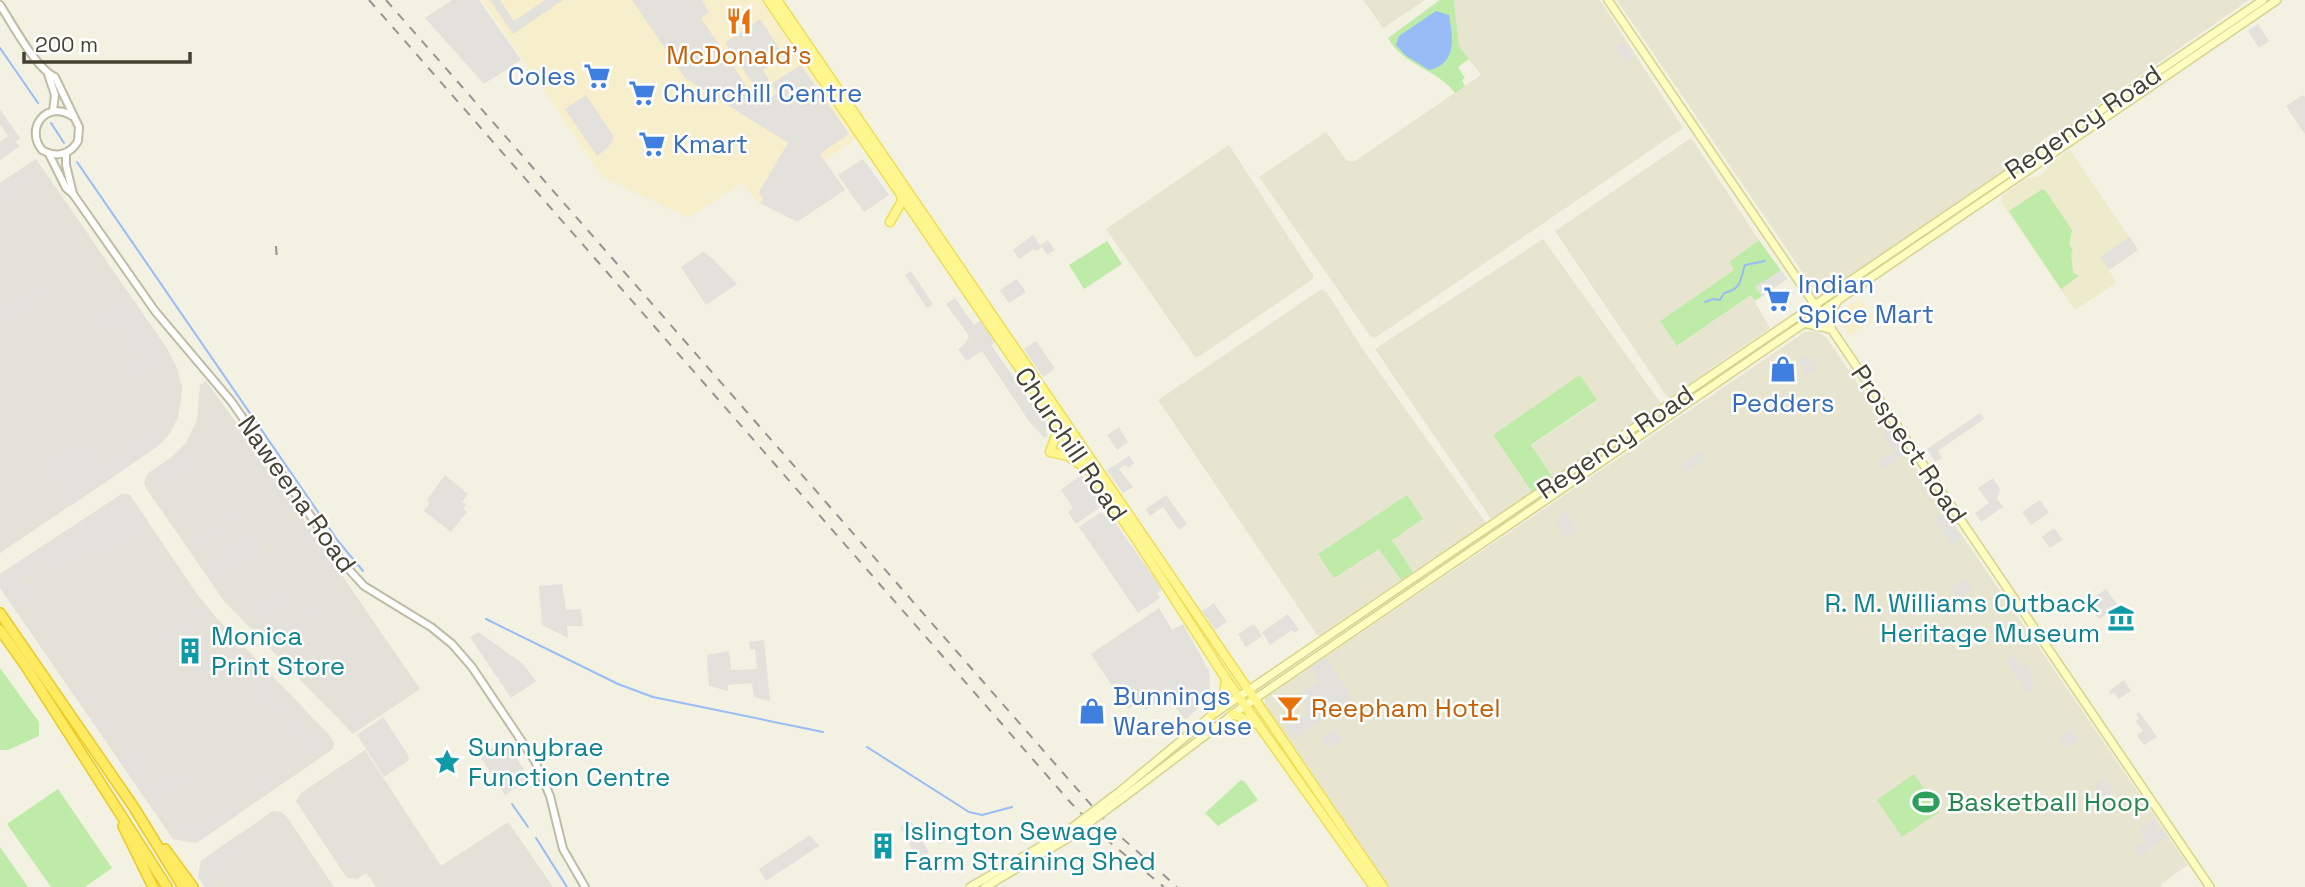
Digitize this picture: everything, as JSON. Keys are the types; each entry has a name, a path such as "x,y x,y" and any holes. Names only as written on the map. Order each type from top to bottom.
{"highway":[{"path":"0,613 133,806 194,887"},
{"path":"0,631 167,887"},
{"path":"110,797 153,887"},
{"path":"133,806 183,887"}],"main road":[{"name":"Churchill Road","path":"768,0 1173,594 1226,679 1374,887"},
{"name":"Churchill Road","path":"777,0 1383,887"},
{"name":"Prospect Road","path":"1608,0 2210,887"},
{"name":"Regency Road","path":"1121,795 1212,715 1239,696 1817,308 1960,206 2263,0"},
{"name":"Regency Road","path":"985,887 1068,834 1254,699 1803,323 1817,308 1839,298 2277,0"},
{"path":"890,222 902,201 901,194"},
{"path":"1960,206 1989,196"},
{"path":"1803,323 1831,329 1831,312 1839,298"},
{"path":"1059,427 1051,453 1068,456 1089,470"},
{"path":"1212,715 1224,695 1226,679"},
{"path":"1233,714 1259,725"},
{"name":"Regency Road","path":"970,887 1068,834"}],"street":[{"path":"0,5 48,74 55,95 53,111"},
{"path":"48,74 55,77 61,88 76,121 79,134 75,146 66,153 49,154 38,144 35,128 41,117 53,111 72,116"},
{"name":"Naweena Road","path":"66,153 73,194"},
{"name":"Naweena Road","path":"49,154 66,188 73,194 155,311 231,401 344,564 364,586 431,627 452,644 472,667 535,761 550,796 563,849 585,887"}],"shaded area":[{"path":"452,0 479,0 521,60 484,84 425,18"},
{"name":"Churchill Centre","path":"482,0 761,0 856,139 760,205 742,183 688,218 603,177"},
{"path":"490,0 500,0 514,21 545,0 563,0 513,34"},
{"path":"632,0 702,0 709,12 701,18 759,105 777,93 771,84 801,65 849,134 820,154 845,190 797,222 760,203 763,198 759,194 760,190 788,143 685,78"},
{"path":"1363,0 1425,0 1383,28"},
{"path":"1454,0 1600,0 1683,128 1375,338 1371,337 1259,177 1326,132 1347,161 1355,161 1481,75 1459,46"},
{"path":"1617,0 2249,0 2057,133 2041,141 2040,145 1821,296"},
{"path":"760,19 784,56 763,70 769,80 757,90 725,43"},
{"path":"2258,24 2269,41 2259,48 2248,31"},
{"path":"1623,41 1634,57 1626,64 1615,47"},
{"path":"586,95 614,137 609,147 597,156 565,109"},
{"path":"2303,95 2305,97 2305,134 2286,106"},
{"path":"0,109 20,138 16,141 19,147 0,160 0,142 8,136 0,124"},
{"path":"1691,138 1759,240 1729,262 1734,270 1660,321 1678,346 1751,295 1770,328 1667,397 1555,231"},
{"path":"1229,145 1313,275 1313,279 1195,357 1106,229"},
{"path":"2070,150 2138,250 2109,270 2116,283 2075,310 2001,202 2002,196 2027,178 2037,177 2046,171 2048,164"},
{"path":"36,159 168,350 177,368 182,388 181,401 178,417 170,433 158,446 0,553 0,183"},
{"path":"863,159 889,195 864,212 838,175"},
{"path":"31,162 40,175 3,201 0,197 0,184"},
{"path":"1033,235 1040,245 1048,240 1055,250 1047,255 1042,247 1036,251 1034,249 1019,259 1013,250"},
{"path":"2130,237 2138,250 2109,270 2100,257"},
{"path":"1543,239 1661,403 1553,478 1531,446 1597,401 1493,435 1532,492 1491,519 1375,349"},
{"path":"703,252 737,284 706,305 681,267"},
{"path":"1781,270 1787,279 1762,296 1755,287"},
{"path":"911,271 933,304 927,308 905,275"},
{"path":"1017,279 1026,292 1009,303 1000,290"},
{"path":"40,281 49,295 5,327 0,319 0,308"},
{"path":"1320,290 1326,291 1360,345 1486,523 1413,572 1392,540 1334,578 1380,548 1401,580 1317,635 1158,400"},
{"path":"130,295 172,358 137,381 125,363 135,355 115,324 103,331 95,319"},
{"path":"955,298 974,325 981,320 996,341 991,345 1049,428 1045,431 1048,436 1044,438 1029,421 982,351 966,361 958,349 966,343 969,336 946,304"},
{"path":"1860,298 1874,319 1849,336 1838,320 1840,312"},
{"path":"1816,331 1826,337 2188,865 2161,884 2162,887 1389,887 1287,739 1265,705 1265,698 1805,332"},
{"path":"1036,341 1055,369 1043,377 1024,349"},
{"path":"1808,355 1817,369 1807,376 1797,362"},
{"path":"206,381 420,689 353,734 224,601 146,488 144,483 147,474 171,458 186,443 197,420 200,385"},
{"path":"1980,413 1984,419 1938,451 1942,458 1935,462 1927,449"},
{"path":"173,416 178,417 170,433 158,446 69,507 41,466 84,436 103,463"},
{"path":"1119,427 1128,442 1117,450 1107,435"},
{"path":"1890,428 1907,453 1882,470 1877,463 1894,451 1882,433"},
{"path":"184,445 195,463 157,489 147,474 171,458"},
{"path":"1700,451 1705,460 1685,473 1679,465"},
{"path":"1129,456 1134,463 1128,468 1125,465 1119,469 1133,487 1123,493 1107,470"},
{"path":"445,475 468,494 462,502 466,505 463,509 467,512 451,532 424,511 430,503 427,500"},
{"path":"1081,475 1102,506 1076,524 1068,512 1073,508 1061,490"},
{"path":"1993,478 2000,489 1997,499 2003,507 1981,522 1975,513 1989,503 1978,488"},
{"path":"122,494 130,495 213,614 334,743 333,749 196,843 173,839 0,588 0,574"},
{"path":"122,494 130,495 150,525 98,560 91,553 55,576 44,560 22,577 32,594 13,607 0,588 0,574"},
{"path":"1166,495 1187,524 1179,530 1163,507 1150,516 1146,509"},
{"path":"2040,500 2049,513 2031,525 2022,512"},
{"path":"240,508 245,517 193,550 188,542"},
{"path":"1101,512 1105,516 1109,514 1162,589 1157,593 1160,598 1138,613 1079,527"},
{"path":"1566,512 1578,531 1567,539 1554,520"},
{"path":"1945,512 1962,538 1951,545 1934,519"},
{"path":"2054,528 2063,540 2050,548 2042,537"},
{"path":"254,529 266,548 219,580 206,561"},
{"path":"308,530 328,559 321,563 302,534"},
{"path":"1965,578 1973,589 1958,599 1951,588"},
{"path":"562,584 566,610 581,609 583,626 567,626 568,638 542,625 539,586"},
{"path":"281,588 292,604 263,622 253,606"},
{"path":"2106,589 2118,606 2099,619 2087,602"},
{"path":"320,602 325,611 282,641 277,633"},
{"path":"1214,603 1227,622 1215,630 1202,611"},
{"path":"201,606 208,616 167,645 160,634"},
{"path":"1159,608 1172,630 1183,624 1209,671 1210,689 1198,708 1185,720 1167,696 1146,710 1140,701 1128,709 1091,654"},
{"path":"1288,614 1299,630 1294,633 1292,630 1270,645 1262,632"},
{"path":"1254,624 1262,636 1246,647 1238,634"},
{"path":"478,632 522,663 536,681 511,698 470,637"},
{"path":"764,640 770,701 754,697 752,683 728,685 728,691 709,686 707,655 729,651 731,670 757,669 755,649 750,650 749,642"},
{"path":"214,652 221,663 193,681 187,673"},
{"path":"249,652 278,682 273,686 278,693 259,705 231,665"},
{"path":"344,653 349,659 331,671 338,682 325,691 310,669 322,667"},
{"path":"2015,656 2034,676 2030,679 2036,688 2028,693 2006,661"},
{"path":"1325,658 1353,699 1295,739 1285,724 1309,713 1298,695 1319,681 1311,668"},
{"path":"2124,680 2131,691 2119,699 2114,693 2111,695 2109,691"},
{"path":"84,686 95,703 87,708 75,691"},
{"path":"283,696 314,738 320,734 328,746 309,758 272,703"},
{"path":"355,706 366,723 355,731 343,713"},
{"path":"2139,712 2157,737 2144,745 2137,735 2143,731 2136,722 2139,719 2136,714"},
{"path":"103,715 111,727 114,725 119,732 108,740 94,720"},
{"path":"383,717 409,760 384,777 357,735"},
{"path":"1335,729 1343,739 1328,748 1321,738"},
{"path":"2071,729 2078,739 2066,748 2059,738"},
{"path":"505,740 530,779 505,795 480,756"},
{"path":"130,743 146,766 140,771 150,785 142,791 116,753"},
{"path":"365,750 441,866 508,822 553,887 376,887 366,873 357,879 347,878 296,801 301,793"},
{"path":"182,765 191,778 160,798 178,823 195,829 232,805 239,814 196,843 189,833 169,829 143,791"},
{"path":"271,774 278,785 262,795 253,780 259,776 262,780"},
{"path":"2104,778 2114,792 2103,799 2094,785"},
{"path":"308,799 338,844 330,849 300,804"},
{"path":"273,811 281,812 287,817 334,887 205,887 198,877 201,861"},
{"path":"933,818 944,842 939,845 926,821"},
{"path":"2154,819 2160,829 2148,838 2163,829 2168,836 2140,856 2134,848 2146,840 2139,830 2146,825 2150,826 2148,823"},
{"path":"912,822 929,853 918,859 900,828"},
{"path":"239,834 249,849 211,875 218,887 205,887 198,877 201,861"},
{"path":"810,835 819,846 766,881 759,869"},
{"path":"348,849 360,865 349,872 338,856"}],"green space":[{"path":"1440,0 1454,0 1459,46 1469,59 1458,67 1465,78 1462,80 1465,86 1455,93 1439,78 1402,55 1388,38"},
{"path":"2045,190 2072,230 2069,244 2073,250 2073,273 2079,276 2061,289 2009,211"},
{"path":"1759,240 1787,279 1755,301 1751,295 1677,346 1660,321 1734,270 1729,262"},
{"path":"1107,241 1122,264 1084,289 1069,265"},
{"path":"1580,375 1597,400 1531,445 1553,478 1532,492 1493,435"},
{"path":"1407,495 1423,519 1392,540 1413,572 1401,580 1379,549 1334,578 1318,554"},
{"path":"0,668 39,722 39,736 8,750 0,750"},
{"path":"1914,774 1939,812 1902,837 1877,800"},
{"path":"1241,780 1258,800 1218,826 1205,813"},
{"path":"58,789 112,868 85,887 51,887 7,824"},
{"path":"0,847 28,887 0,887"}],"water":[{"path":"1436,11 1449,15 1452,41 1449,56 1438,67 1429,70 1405,55 1396,45 1399,36"}],"waterway":[{"path":"0,48 38,103"},
{"path":"51,123 64,143"},
{"path":"77,162 338,541 363,571"},
{"path":"1705,302 1720,300 1724,293 1735,289 1745,265 1765,261"},
{"path":"486,619 618,684 653,697 823,732"},
{"path":"867,747 969,812 982,815 1012,807"},
{"path":"512,804 528,827"},
{"path":"536,838 567,887"}],"railway":[{"path":"369,0 1071,803 1107,840 1164,887"},
{"path":"386,0 1092,806 1121,837 1177,887"},
{"path":"276,246 277,261"}],"place":[{"name":"McDonald's","path":"739,21"},
{"name":"Coles","path":"597,76"},
{"name":"Churchill Centre","path":"642,93"},
{"name":"Kmart","path":"652,144"},
{"name":"Indian Spice Mart","path":"1777,299"},
{"name":"Pedders","path":"1783,369"},
{"name":"R. M. Williams Outback Heritage Museum","path":"2121,618"},
{"name":"Monica Print Store","path":"190,651"},
{"name":"Reepham Hotel","path":"1290,708"},
{"name":"Bunnings Warehouse","path":"1092,711"},
{"name":"Sunnybrae Function Centre","path":"447,762"},
{"name":"Basketball Hoop","path":"1926,802"},
{"name":"Islington Sewage Farm Straining Shed","path":"883,846"}]}
